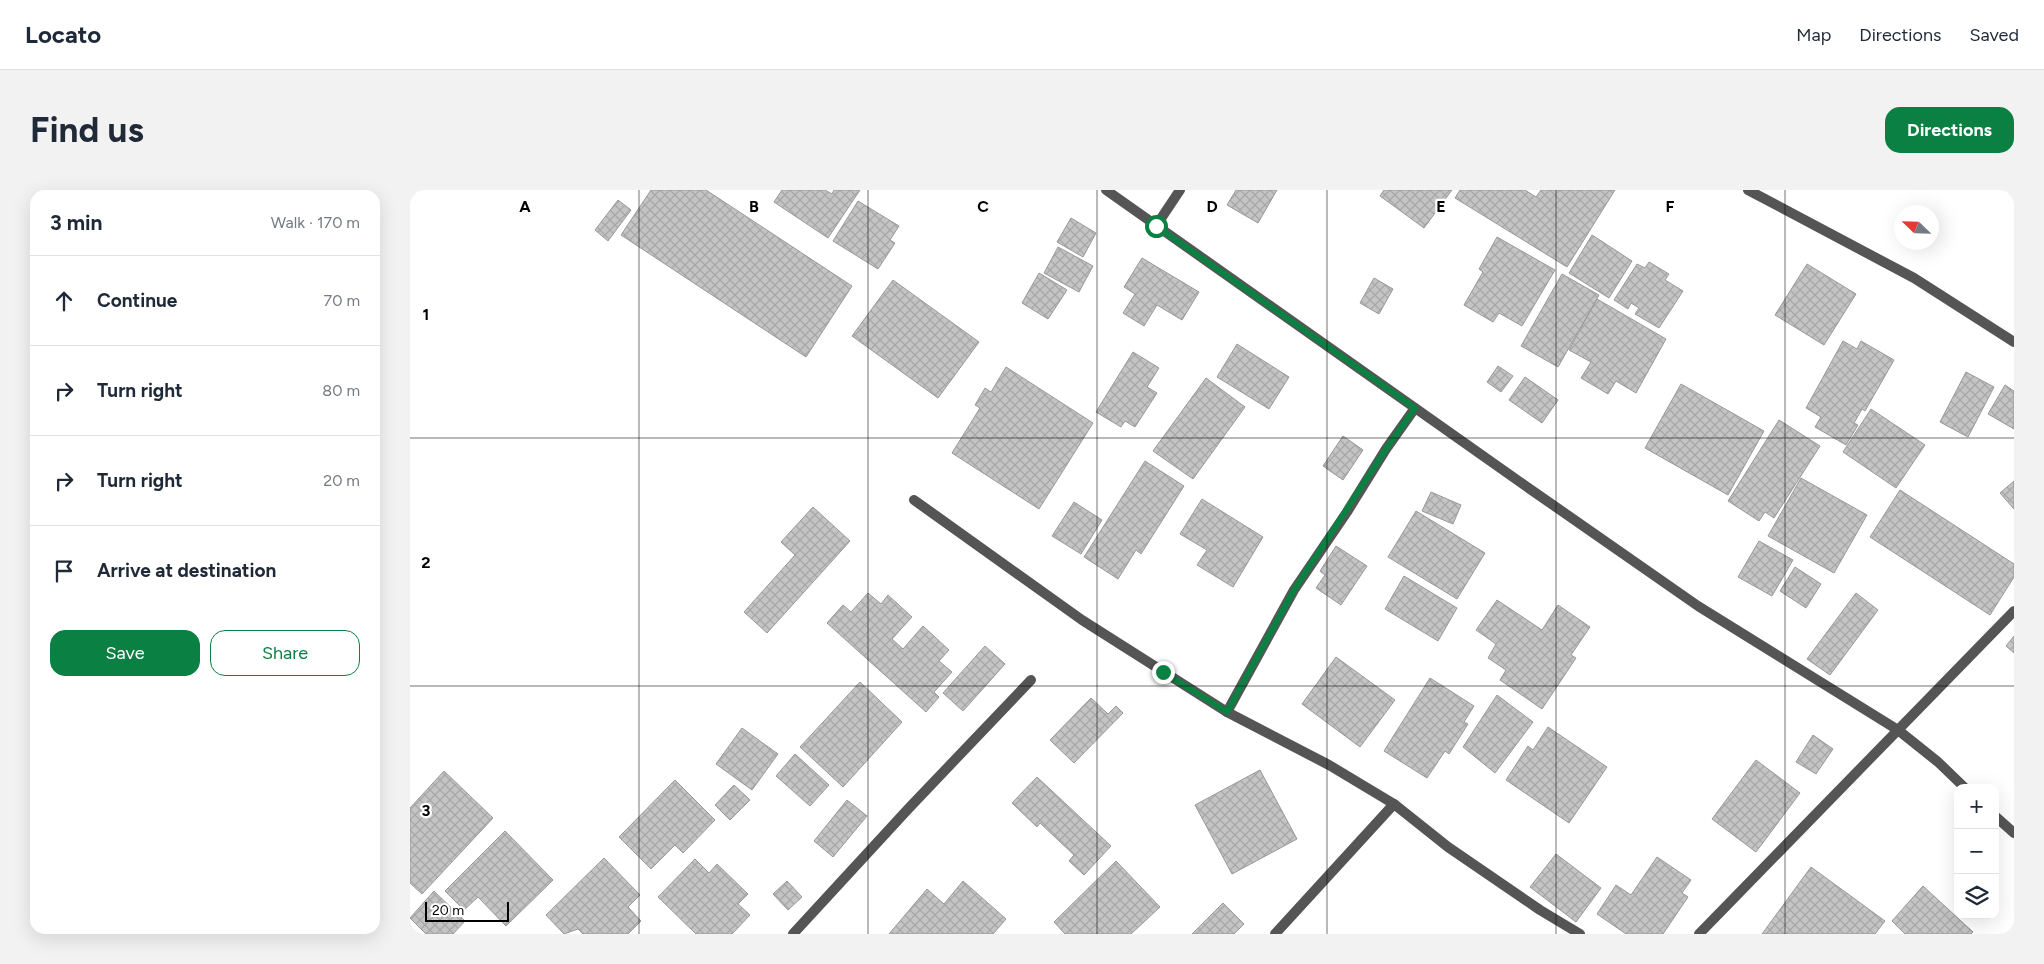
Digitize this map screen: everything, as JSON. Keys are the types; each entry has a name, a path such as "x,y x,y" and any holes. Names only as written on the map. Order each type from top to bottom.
{"street":[{"path":"1106,190 1698,606 1898,730 1938,762 1961,784"},
{"path":"1156,226 1180,190"},
{"path":"1748,190 1914,278 2014,342"},
{"path":"1227,712 1294,590 1415,408"},
{"path":"914,500 1082,620 1227,712 1329,765 1394,804 1448,847 1540,910 1580,934"},
{"path":"1699,934 2014,611"},
{"path":"793,934 909,808 1031,680"},
{"path":"1275,934 1394,804"},
{"path":"1999,820 2014,833"}],"building":[{"path":"651,190 706,190 852,286 806,357 621,235"},
{"path":"782,190 825,190 832,194 834,190 860,190 828,238 774,202"},
{"path":"1236,190 1277,190 1258,223 1227,205"},
{"path":"1384,190 1452,190 1424,228 1380,196"},
{"path":"1460,190 1525,190 1536,197 1541,190 1615,190 1567,267 1455,198"},
{"path":"618,200 631,210 608,241 595,230"},
{"path":"858,201 899,226 890,240 895,243 878,269 833,241"},
{"path":"1071,218 1096,233 1083,257 1057,242"},
{"path":"1592,235 1632,261 1609,298 1569,273"},
{"path":"1497,237 1555,270 1522,326 1499,313 1493,322 1464,305 1483,272 1479,269"},
{"path":"1058,247 1093,266 1079,292 1044,273"},
{"path":"1142,258 1199,292 1182,320 1157,305 1144,326 1123,313 1135,294 1124,287"},
{"path":"1649,262 1669,274 1665,280 1683,291 1659,328 1635,314 1639,308 1631,303 1628,309 1614,300 1637,264 1645,268"},
{"path":"1807,264 1856,294 1824,345 1775,315"},
{"path":"1039,273 1067,290 1048,319 1022,303"},
{"path":"1562,274 1599,295 1558,367 1521,346"},
{"path":"1374,278 1393,289 1379,314 1360,303"},
{"path":"893,280 979,342 938,398 852,336"},
{"path":"1597,299 1666,339 1636,393 1616,381 1608,394 1581,378 1591,362 1569,350"},
{"path":"1843,341 1857,349 1861,341 1894,360 1865,411 1862,409 1854,423 1858,425 1846,445 1815,427 1821,417 1806,408"},
{"path":"1237,344 1289,377 1269,409 1217,377"},
{"path":"1133,352 1159,368 1147,387 1157,393 1135,427 1125,421 1121,427 1096,412"},
{"path":"1498,366 1513,376 1501,392 1487,382"},
{"path":"1006,367 1093,423 1039,509 952,453 980,408 975,405 985,388 991,392"},
{"path":"1966,372 1994,387 1968,437 1940,422"},
{"path":"1525,377 1558,400 1542,423 1509,400"},
{"path":"1206,378 1245,407 1193,479 1153,451"},
{"path":"1681,384 1764,431 1728,495 1645,448"},
{"path":"2005,385 2014,391 2014,429 1988,414"},
{"path":"1871,409 1925,445 1896,488 1843,452"},
{"path":"1779,420 1820,446 1774,518 1765,512 1759,521 1728,501"},
{"path":"1343,436 1363,450 1343,480 1323,466"},
{"path":"1145,461 1184,486 1141,554 1136,550 1118,579 1084,557"},
{"path":"1801,478 1867,515 1834,573 1768,536"},
{"path":"2014,481 2014,509 2000,493"},
{"path":"1900,490 2014,564 2014,577 1990,615 1870,537"},
{"path":"1431,492 1461,505 1453,524 1422,511"},
{"path":"1202,499 1263,537 1233,587 1197,565 1207,550 1180,534"},
{"path":"1074,502 1102,520 1081,554 1052,536"},
{"path":"813,507 850,541 767,633 744,612 795,555 781,542"},
{"path":"1416,511 1485,553 1457,599 1388,557"},
{"path":"1759,541 1793,560 1772,596 1738,577"},
{"path":"1336,546 1367,566 1341,605 1316,588 1325,575 1320,571"},
{"path":"1795,567 1821,584 1806,608 1780,591"},
{"path":"1404,576 1457,608 1438,641 1385,609"},
{"path":"868,593 881,604 888,595 912,617 892,639 903,649 923,626 949,650 939,661 952,672 934,692 939,697 926,712 827,623 843,605 851,612"},
{"path":"1856,593 1878,610 1830,675 1807,659"},
{"path":"1497,600 1542,630 1558,605 1590,627 1571,655 1576,658 1542,709 1500,680 1506,670 1488,658 1496,644 1476,630"},
{"path":"2014,636 2014,653 2006,646"},
{"path":"985,646 1005,664 963,711 943,693"},
{"path":"1336,657 1395,700 1360,747 1302,704"},
{"path":"1430,678 1474,706 1464,722 1468,724 1449,754 1445,751 1427,778 1384,751"},
{"path":"860,682 902,722 843,787 800,747"},
{"path":"1497,695 1533,722 1495,773 1463,747"},
{"path":"1091,698 1108,714 1116,706 1123,713 1074,763 1050,740"},
{"path":"1548,727 1607,767 1569,823 1506,780 1528,746 1533,750"},
{"path":"742,728 778,754 752,790 716,764"},
{"path":"1813,735 1833,749 1816,774 1796,762"},
{"path":"795,754 829,785 810,806 776,776"},
{"path":"1756,760 1800,793 1756,852 1712,819"},
{"path":"1260,770 1297,839 1232,874 1195,805"},
{"path":"444,771 493,818 422,894 410,883 410,808"},
{"path":"1037,777 1111,846 1084,875 1069,861 1074,855 1040,823 1037,827 1012,803"},
{"path":"675,780 715,820 683,853 675,845 651,869 619,837"},
{"path":"734,785 750,800 730,820 715,805"},
{"path":"847,800 867,816 833,857 814,841"},
{"path":"505,831 553,880 506,926 478,897 464,910 445,891"},
{"path":"1556,854 1601,888 1576,922 1530,887"},
{"path":"1657,857 1691,880 1682,893 1688,897 1663,934 1626,934 1597,914 1616,885 1631,895"},
{"path":"604,858 640,895 628,907 641,921 628,934 583,934 578,929 564,934 546,915"},
{"path":"695,859 709,873 717,864 748,894 738,904 750,915 732,934 696,934 658,897"},
{"path":"1116,861 1160,907 1131,934 1065,934 1054,922"},
{"path":"1811,867 1885,921 1875,934 1762,934"},
{"path":"787,881 802,897 788,910 773,894"},
{"path":"963,881 1006,919 993,934 889,934 927,889 944,904"},
{"path":"1923,886 1954,915 1954,919 1959,919 1973,932 1971,934 1905,934 1892,921"},
{"path":"434,891 465,921 453,934 426,934 410,918"},
{"path":"1223,903 1244,924 1234,934 1192,934"}],"route":[{"path":"1156,226 1307,330 1415,408 1294,590 1227,712 1163,672"}]}
